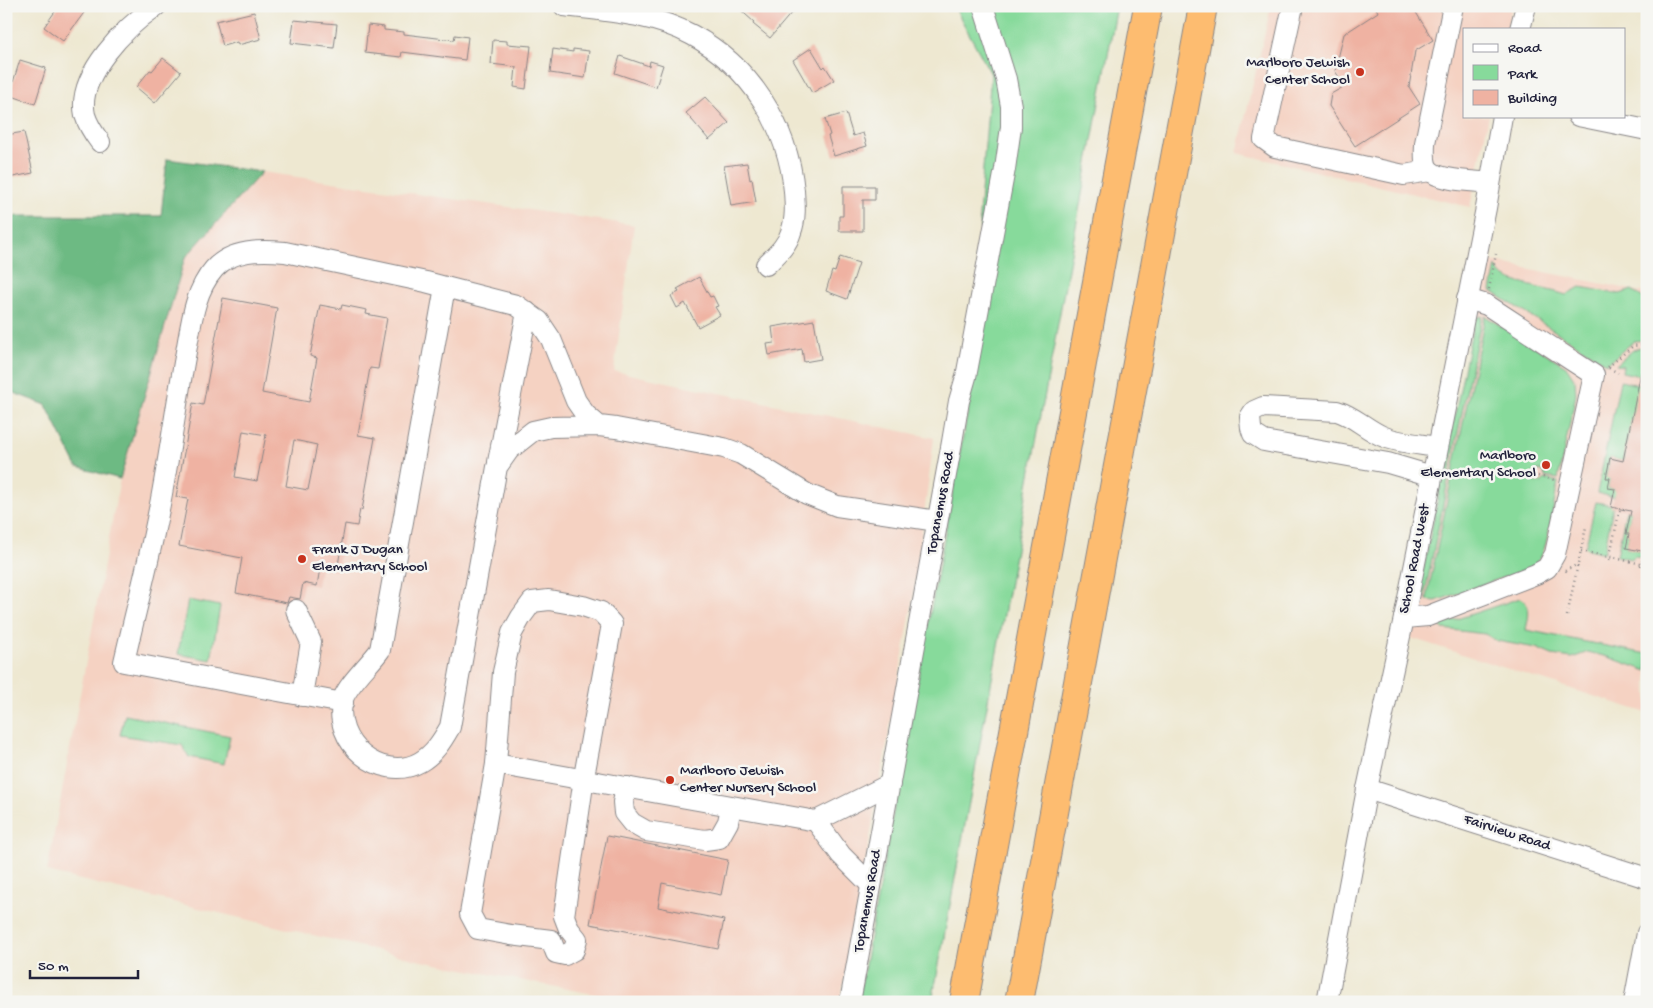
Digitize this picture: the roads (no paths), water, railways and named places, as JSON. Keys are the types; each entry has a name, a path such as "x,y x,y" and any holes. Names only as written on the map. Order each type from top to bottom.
{"highway":[{"path":"964,1002 1148,6"},
{"path":"1019,1002 1203,6"}],"street":[{"path":"100,142 93,133 86,116 86,93 89,82 111,48 130,27 156,6"},
{"path":"564,6 623,13 668,24 692,35 711,47 730,61 751,84 778,126 790,161 794,190 795,214 792,231 783,247 766,265"},
{"name":"Topanemus Road","path":"850,1002 959,401 972,349 1011,127 1011,106 1006,79 983,6"},
{"path":"1293,6 1264,140 1275,147 1404,174 1430,171 1443,178 1490,183"},
{"path":"1430,171 1425,161 1425,144 1453,6"},
{"path":"1520,28 1526,6"},
{"name":"School Road West","path":"1327,1002 1367,789 1404,618 1502,118"},
{"path":"1588,118 1647,130"},
{"path":"343,703 124,662 163,490 194,308 204,283 221,263 226,259 246,252 264,250 285,252 426,282 516,305 539,321 551,339 576,401 585,414 599,426"},
{"path":"445,287 380,650 370,664 354,680 343,698 342,718 347,738 362,755 379,765 401,768 419,762 438,747 450,728 527,312"},
{"path":"1404,618 1428,616 1547,568 1556,554 1594,375 1486,305 1467,299"},
{"path":"1432,476 1388,463 1264,440 1253,434 1250,417 1254,411 1263,408 1337,411 1347,414 1372,432 1384,437 1437,447"},
{"path":"497,467 509,450 533,431 551,427 599,426 724,448 741,454 807,494 837,506 937,521"},
{"path":"549,600 602,612 612,624 584,780 564,916 569,929 577,939 574,950 565,956 556,953 552,940 478,929 470,914 496,764 503,672 512,633 521,617 532,602 549,600"},
{"path":"296,610 311,642 302,696"},
{"path":"496,764 816,822 890,784"},
{"path":"627,787 623,802 624,813 632,823 646,831 705,840 719,838 728,822 730,807"},
{"name":"Fairview Road","path":"1367,789 1647,878"},
{"path":"816,822 841,855 871,885"},
{"path":"1634,1002 1647,933"}],"place":[{"name":"Marlboro Jewish Center School","path":"1360,72"},
{"name":"Marlboro Elementary School","path":"1546,465"},
{"name":"Frank J Dugan Elementary School","path":"302,559"},
{"name":"Marlboro Jewish Center Nursery School","path":"670,780"}]}
